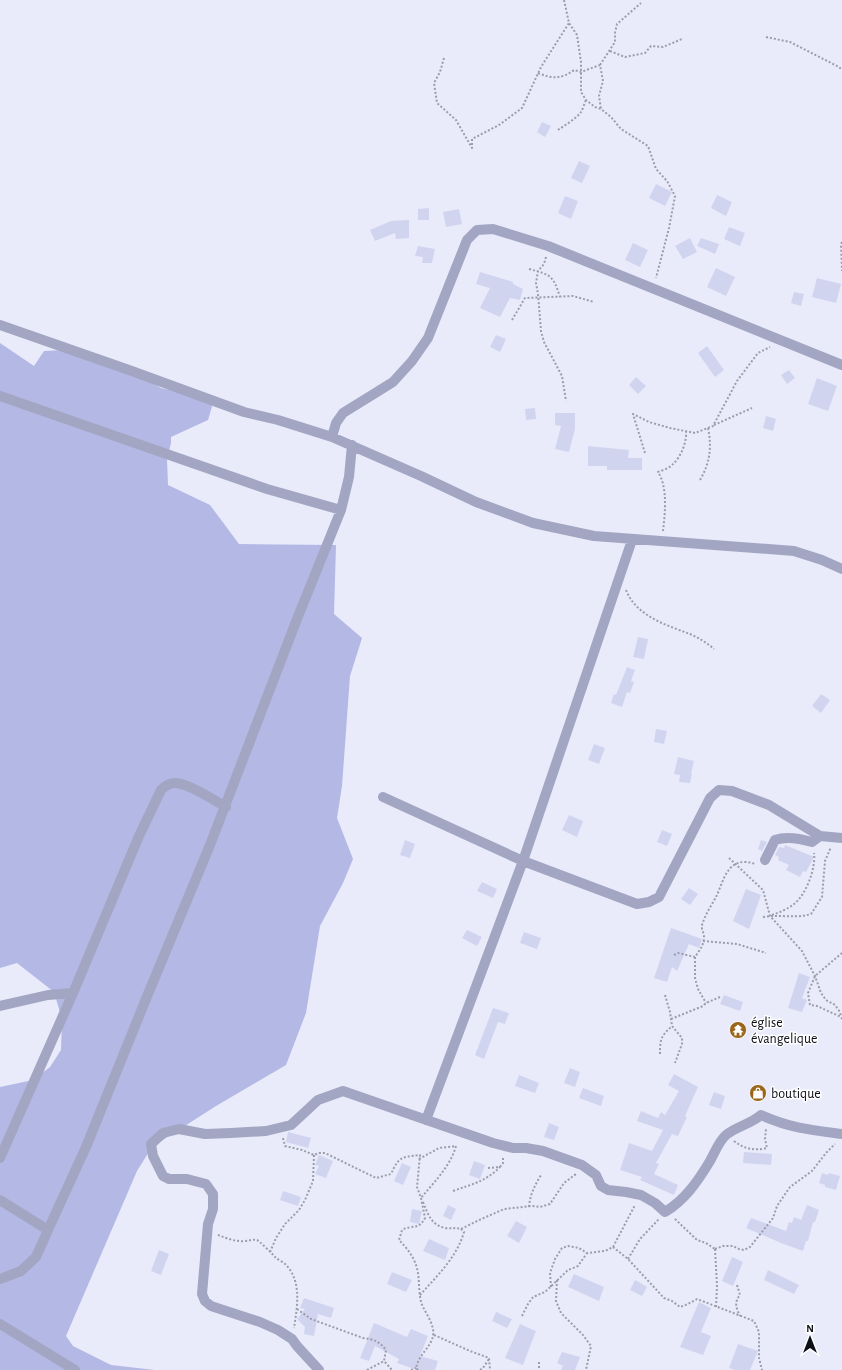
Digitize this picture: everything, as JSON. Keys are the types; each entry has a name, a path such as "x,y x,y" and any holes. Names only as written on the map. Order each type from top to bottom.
{"street":[{"path":"332,437 336,423 343,413 393,382 412,361 428,338 466,240 477,230 493,229 548,246 842,365"},
{"path":"0,325 244,412 278,420 332,437 476,502 533,523 594,536 794,552 822,560 842,569"},
{"path":"0,396 267,489 341,510"},
{"path":"0,1279 21,1271 36,1257 86,1147 226,806 297,619 341,510 349,476 352,445"},
{"path":"426,1120 523,861 632,540"},
{"path":"0,1158 73,993 139,836 161,790 174,783 184,784 226,806"},
{"path":"383,797 523,861 637,904 649,902 659,897 710,798 719,790 732,791 769,805 816,839"},
{"path":"765,860 775,840 838,837"},
{"path":"0,1006 48,995 73,993"},
{"path":"319,1370 292,1339 278,1330 260,1322 211,1306 205,1301 202,1294 202,1283 208,1224 213,1209 213,1194 206,1184 187,1179 169,1179 162,1176 153,1156 151,1144 163,1133 178,1129 205,1134 266,1131 291,1125 318,1100 343,1091 493,1143 543,1151 582,1165 596,1175 601,1186 608,1190 641,1195 656,1203 665,1212 684,1197 692,1188 726,1135 761,1115 800,1129 840,1138"},
{"path":"0,1200 48,1230"},
{"path":"0,1324 75,1370"}],"path":[{"path":"564,0 569,23 577,35 581,62 581,92 586,100 595,107 602,109 622,129 648,146 656,169 667,181 675,196 669,228 653,289"},
{"path":"538,73 554,78 568,75 574,70 581,72 600,65 615,42 617,24 641,3"},
{"path":"444,58 440,72 434,83 437,102 456,120 472,148 472,139 499,124 522,108 538,73 569,23"},
{"path":"766,37 790,42 839,67 842,70"},
{"path":"610,51 625,57 644,53 651,46 662,47 682,39"},
{"path":"600,65 604,81 599,96 602,109"},
{"path":"558,130 582,111 586,100"},
{"path":"842,242 842,271"},
{"path":"548,246 544,264 538,271 536,284 541,331 544,342 562,376 566,401"},
{"path":"529,269 551,277 556,283 560,297"},
{"path":"512,320 525,298 573,296 594,302"},
{"path":"713,426 737,381 758,353 781,341"},
{"path":"645,453 633,414 649,422 670,428 695,432 713,426 752,408"},
{"path":"700,480 706,470 711,443 708,428"},
{"path":"662,542 666,512 663,478 658,472 673,465 680,455 686,436 686,431"},
{"path":"622,572 628,594 636,606 652,618 691,635 714,649"},
{"path":"763,917 801,917 811,914 822,897 825,861 838,837"},
{"path":"770,916 786,910 796,903 805,891 814,866 816,839"},
{"path":"729,858 763,890 770,916 802,950 815,976 821,993 826,1000 835,1005 842,1018"},
{"path":"706,1003 698,990 695,978 695,957 701,948 704,937 702,926 704,919 720,888 726,872 735,865 746,861 754,864 761,863 765,860"},
{"path":"703,941 737,944 766,953"},
{"path":"674,954 678,953 695,957"},
{"path":"842,953 815,976 808,993 810,1005 817,1006 842,1018"},
{"path":"665,995 672,1026 682,1038 682,1044 676,1063"},
{"path":"671,1019 703,1006 706,1003 720,997"},
{"path":"660,1054 662,1035 672,1026"},
{"path":"726,1135 741,1147 757,1150 767,1148 765,1138 766,1122 761,1115"},
{"path":"283,1127 283,1140 285,1146 302,1150 314,1155 319,1153 325,1154 376,1178 391,1174 397,1162 406,1157 420,1156 417,1187 431,1220 438,1226 446,1228 462,1229 477,1220 504,1209 540,1207 550,1204 564,1183 578,1172 582,1165"},
{"path":"715,1249 723,1246 733,1246 744,1250 750,1247 773,1218 777,1206 790,1187 812,1171 840,1138"},
{"path":"419,1159 439,1148 456,1146 453,1156 421,1198"},
{"path":"453,1191 481,1182 493,1174 500,1167 503,1155 508,1146"},
{"path":"270,1252 276,1238 285,1224 299,1210 305,1200 313,1180 314,1155"},
{"path":"488,1168 500,1167"},
{"path":"529,1207 534,1186 541,1176"},
{"path":"551,1287 550,1273 555,1259 562,1248 568,1246 579,1248 588,1253 606,1251 613,1247 641,1195"},
{"path":"411,1370 417,1369 417,1360 434,1335 428,1315 423,1307 416,1264 409,1252 399,1240 402,1230 408,1227 417,1227 421,1225 425,1218 421,1198"},
{"path":"628,1260 640,1239 665,1212 697,1240 706,1243 715,1249"},
{"path":"420,1295 451,1259 460,1244 464,1232 462,1229"},
{"path":"208,1231 230,1239 245,1241 258,1240 279,1261 286,1264 293,1276 298,1295 292,1339"},
{"path":"613,1247 628,1260 664,1298 680,1306 697,1299 754,1321 759,1332 759,1358 762,1370"},
{"path":"715,1249 717,1285 716,1306"},
{"path":"522,1316 533,1297 545,1292 568,1270 578,1266 588,1253"},
{"path":"557,1280 556,1301 561,1313 583,1335 591,1346 586,1370"},
{"path":"737,1284 740,1295 736,1299 736,1308 740,1316"},
{"path":"297,1309 311,1319 380,1343 386,1350 384,1361"},
{"path":"434,1335 489,1358"},
{"path":"480,1370 489,1358"},
{"path":"489,1358 490,1370"},
{"path":"366,1370 384,1361"},
{"path":"384,1361 392,1370"},
{"path":"539,1362 539,1370"}],"shaded area":[{"path":"0,343 34,366 44,351 66,350 137,374 161,388 191,395 213,403 208,420 171,437 167,459 168,485 210,505 239,544 336,545 334,614 362,638 350,676 342,786 337,818 353,859 343,883 320,926 306,1013 286,1065 216,1106 152,1147 137,1171 66,1336 73,1346 111,1365 155,1370 0,1370 0,1087 33,1080 50,1067 61,1050 62,1019 54,992 17,963 0,968"}],"building":[{"path":"542,122 551,126 545,137 537,132"},
{"path":"579,161 590,166 582,183 571,178"},
{"path":"656,184 672,192 665,206 649,198"},
{"path":"717,195 732,202 726,216 711,208"},
{"path":"565,196 578,201 571,219 558,213"},
{"path":"429,208 429,220 418,220 418,209"},
{"path":"459,209 462,224 446,227 443,212"},
{"path":"409,220 409,238 396,239 395,233 375,241 370,230 391,221"},
{"path":"729,227 745,233 740,246 724,239"},
{"path":"690,238 697,252 683,259 675,246"},
{"path":"701,238 719,244 715,254 697,246"},
{"path":"633,243 648,250 640,267 625,260"},
{"path":"418,246 435,249 432,263 422,263 423,257 415,256"},
{"path":"716,268 735,277 726,296 707,287"},
{"path":"480,272 513,282 513,284 523,289 520,300 510,298 500,317 480,308 490,288 476,284"},
{"path":"817,278 841,284 836,303 812,297"},
{"path":"794,292 804,294 801,306 791,303"},
{"path":"496,335 506,339 500,352 490,347"},
{"path":"707,346 724,370 715,377 698,353"},
{"path":"789,370 795,378 787,384 781,375"},
{"path":"636,377 646,386 638,394 629,385"},
{"path":"817,378 837,386 828,411 808,404"},
{"path":"535,408 536,419 526,420 525,409"},
{"path":"555,413 575,413 575,429 569,452 555,449 561,426 555,425"},
{"path":"766,416 776,419 773,431 763,428"},
{"path":"588,446 629,450 628,458 642,458 642,470 607,470 607,466 588,466"},
{"path":"638,637 648,639 644,659 633,657"},
{"path":"627,667 635,670 631,681 634,682 630,693 627,692 622,707 611,703 614,694 616,695"},
{"path":"821,694 830,700 821,713 812,706"},
{"path":"656,729 667,731 664,744 654,742"},
{"path":"594,744 605,748 599,764 588,760"},
{"path":"678,757 694,761 690,783 679,782 680,775 674,774"},
{"path":"569,815 583,821 577,837 562,830"},
{"path":"662,830 672,834 667,846 657,842"},
{"path":"405,840 415,844 410,858 400,855"},
{"path":"761,840 767,842 762,851 758,849"},
{"path":"785,845 814,857 806,872 803,871 800,877 786,870 789,865 778,860 779,857 775,855 779,847 784,848"},
{"path":"482,882 497,889 493,898 477,891"},
{"path":"689,888 698,894 690,905 681,899"},
{"path":"746,889 761,895 749,929 733,921"},
{"path":"671,928 702,939 699,948 689,944 677,971 672,967 667,982 654,978"},
{"path":"467,930 482,937 477,946 462,938"},
{"path":"524,932 541,938 537,949 520,943"},
{"path":"799,973 810,977 802,998 807,1000 802,1012 788,1008"},
{"path":"724,995 743,1002 740,1011 720,1004"},
{"path":"493,1008 509,1013 505,1024 498,1022 484,1059 475,1055"},
{"path":"570,1068 580,1072 575,1087 564,1083"},
{"path":"674,1074 698,1087 678,1136 672,1134 656,1163 659,1164 654,1174 678,1185 674,1195 640,1180 642,1177 620,1170 629,1143 652,1151 663,1130 637,1121 641,1111 658,1118 661,1112 665,1115 679,1091 668,1085"},
{"path":"519,1075 539,1083 535,1093 515,1086"},
{"path":"583,1088 604,1096 601,1106 579,1098"},
{"path":"714,1092 725,1096 721,1109 709,1105"},
{"path":"549,1123 559,1127 554,1140 544,1137"},
{"path":"288,1132 311,1138 308,1148 286,1142"},
{"path":"744,1152 772,1154 771,1165 743,1163"},
{"path":"319,1155 333,1161 326,1178 315,1174 319,1166 315,1165"},
{"path":"474,1161 485,1165 480,1179 469,1175"},
{"path":"402,1163 411,1167 403,1185 394,1181"},
{"path":"822,1173 840,1176 836,1190 825,1187 825,1185 819,1183"},
{"path":"283,1191 301,1197 298,1206 280,1200"},
{"path":"448,1205 456,1209 451,1220 443,1216"},
{"path":"807,1205 819,1210 815,1222 813,1222 808,1241 806,1241 803,1251 746,1228 751,1218 786,1231 789,1222 792,1223 794,1217 801,1220"},
{"path":"412,1209 422,1211 419,1224 410,1222"},
{"path":"516,1221 527,1227 519,1243 507,1236"},
{"path":"429,1239 449,1248 445,1260 423,1251"},
{"path":"159,1250 169,1254 161,1275 151,1271"},
{"path":"732,1257 743,1262 733,1286 722,1281"},
{"path":"768,1270 799,1285 794,1294 764,1280"},
{"path":"392,1272 412,1280 406,1292 387,1284"},
{"path":"574,1274 604,1287 599,1301 568,1287"},
{"path":"635,1280 647,1287 642,1296 630,1290"},
{"path":"304,1298 334,1308 331,1318 318,1314 314,1336 304,1334 305,1327 297,1319 305,1309 300,1308"},
{"path":"699,1302 711,1308 701,1332 711,1336 703,1355 680,1347"},
{"path":"496,1312 512,1319 507,1328 492,1321"},
{"path":"374,1323 407,1337 411,1329 428,1336 420,1356 438,1361 435,1370 417,1370 397,1363 399,1359 375,1346 369,1361 360,1358"},
{"path":"520,1324 536,1331 523,1365 505,1358"},
{"path":"738,1344 758,1351 750,1370 735,1370 729,1368"},
{"path":"562,1352 580,1357 575,1370 561,1370 563,1366 557,1363"}],"place":[{"name":"église évangelique","path":"738,1030"},
{"name":"boutique","path":"758,1093"}]}
